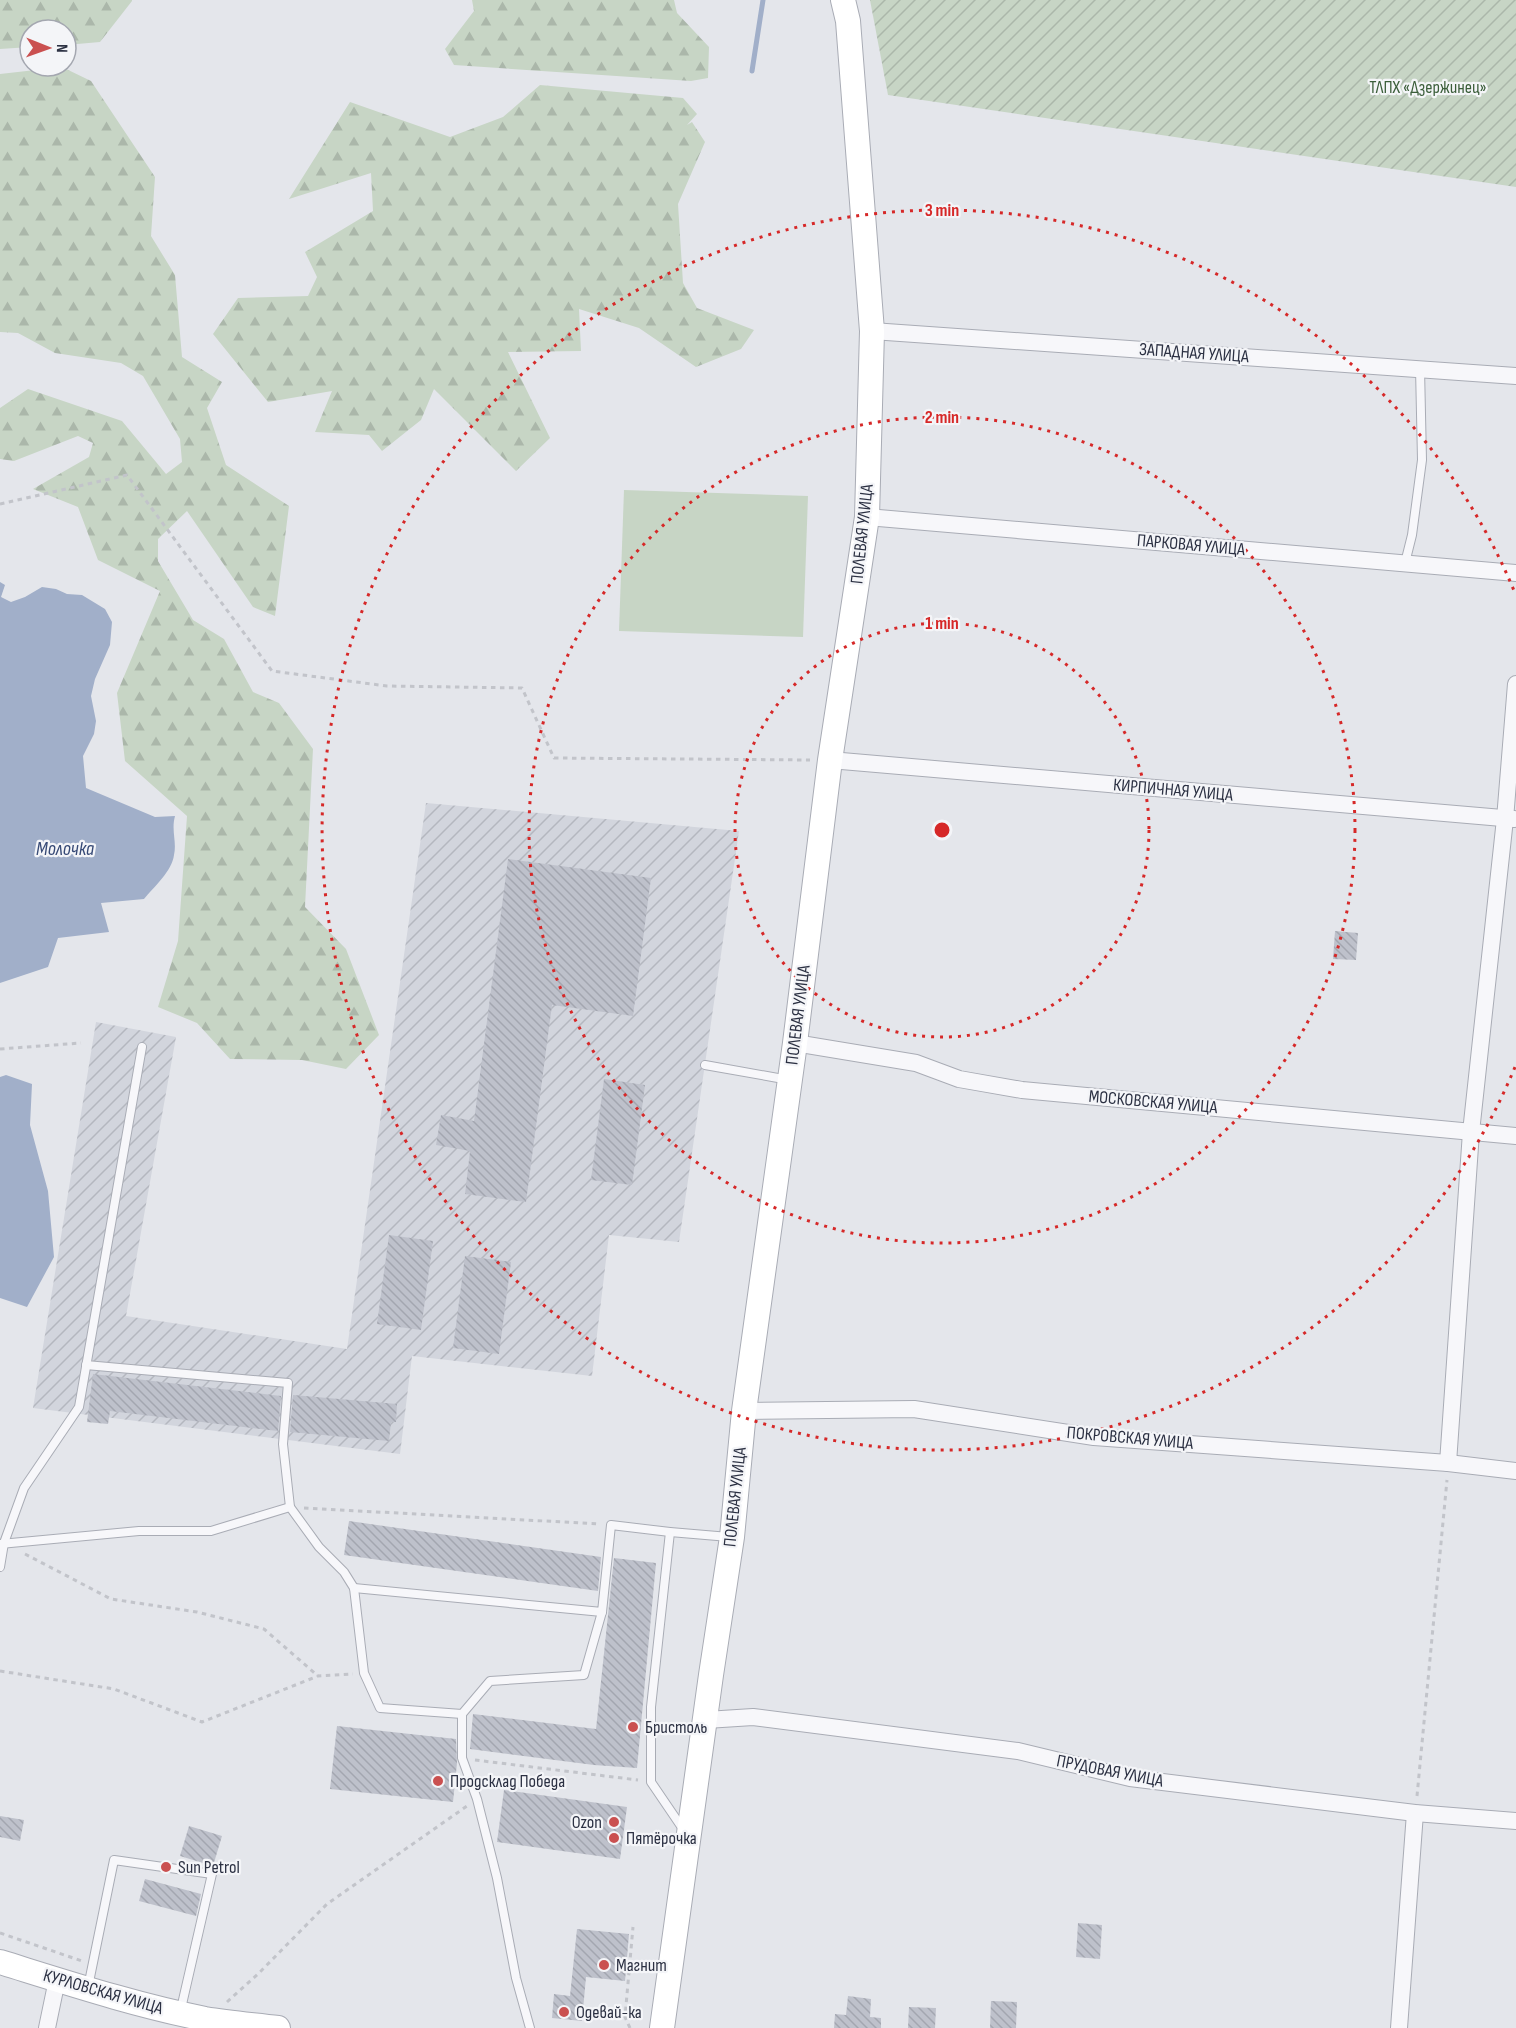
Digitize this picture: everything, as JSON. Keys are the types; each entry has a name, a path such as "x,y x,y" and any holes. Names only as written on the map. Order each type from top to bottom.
{"street":[{"name":"ПОЛЕВАЯ УЛИЦА","path":"662,2028 732,1537 744,1411 795,1044 830,760 867,516 872,331 848,21 843,0"},
{"name":"ЗАПАДНАЯ УЛИЦА","path":"872,331 1516,376"},
{"name":"ПАРКОВАЯ УЛИЦА","path":"867,516 1516,573"},
{"path":"1448,1463 1471,1132 1510,819 1516,684"},
{"name":"КИРПИЧНАЯ УЛИЦА","path":"830,760 1510,819"},
{"name":"МОСКОВСКАЯ УЛИЦА","path":"795,1044 916,1063 959,1079 1022,1090 1516,1136"},
{"name":"ПОКРОВСКАЯ УЛИЦА","path":"744,1411 914,1409 1094,1437 1448,1463 1516,1471"},
{"name":"ПРУДОВАЯ УЛИЦА","path":"706,1720 753,1717 1018,1751 1130,1778 1415,1813 1516,1821"},
{"path":"1399,2028 1415,1813"},
{"name":"КУРЛОВСКАЯ УЛИЦА","path":"0,1962 88,1989 180,2013 278,2028"},
{"path":"47,2028 57,1980"}],"lane":[{"path":"1405,563 1412,535 1422,460 1420,368"},
{"path":"0,1567 2,1544 24,1488 79,1407 142,1047"},
{"path":"705,1065 790,1080"},
{"path":"86,1365 288,1383 283,1444 290,1507 319,1547 344,1572 354,1588 364,1673 380,1708 462,1714"},
{"path":"2,1544 139,1532 211,1531 290,1507"},
{"path":"530,2028 516,1978 497,1878 477,1799 462,1758 462,1714 490,1681 584,1675 602,1612 611,1525 732,1537"},
{"path":"670,1532 651,1707 651,1782 689,1839"},
{"path":"354,1588 602,1612"},
{"path":"88,1989 114,1860 212,1874 180,2013"}],"path":[{"path":"0,504 127,475 272,671 387,686 522,688 554,758 830,760"},
{"path":"0,1049 81,1043"},
{"path":"1415,1813 1448,1463"},
{"path":"290,1507 611,1525"},
{"path":"2,1544 111,1599 197,1612 264,1629 318,1676"},
{"path":"0,1671 114,1689 202,1722 318,1676 364,1673"},
{"path":"462,1758 651,1782"},
{"path":"208,2019 259,1973 327,1904 477,1799"},
{"path":"630,2028 625,2017 633,1927"},
{"path":"0,1933 93,1964"}],"shaded area":[{"path":"426,803 739,831 679,1242 609,1235 592,1376 412,1356 400,1454 33,1408 96,1022 176,1037 126,1316 347,1349"}],"green space":[{"path":"0,0 132,0 100,42 78,44 78,18 18,18 18,48 0,49"},
{"path":"472,0 674,0 677,13 709,47 708,78 691,81 454,65 445,49 474,11"},
{"name":"ТЛПХ «Дзержинец»","path":"870,0 1516,0 1516,187 888,95"},
{"path":"18,72 18,78 78,78 78,75 91,81 155,177 151,236 175,275 182,357 222,382 207,408 226,465 289,506 275,616 253,607 187,511 158,539 158,561 193,620 224,639 253,692 279,703 313,749 305,907 346,949 379,1035 346,1069 302,1060 230,1059 197,1023 158,1007 178,941 187,816 125,761 117,693 160,591 98,560 78,507 33,489 89,457 93,443 78,436 14,461 0,459 0,408 28,389 122,421 166,474 182,462 180,439 143,376 121,363 55,353 18,333 0,332 0,74"},
{"path":"540,85 683,98 697,114 687,125 692,122 705,142 678,204 683,283 697,308 754,330 741,349 696,367 639,328 579,309 581,351 508,352 550,438 516,471 434,389 421,420 382,451 369,435 315,432 332,391 268,402 213,334 238,298 308,296 317,277 305,252 373,211 371,173 289,199 350,102 450,137 503,117"},
{"path":"624,490 808,496 803,637 619,631"}],"water":[{"name":"Молочка","path":"0,582 5,585 1,597 11,602 42,587 56,589 67,594 82,595 105,609 112,622 110,645 95,679 91,696 96,721 94,734 83,756 86,788 155,817 175,816 175,850 170,867 144,899 101,903 109,932 58,938 48,967 0,983"},
{"path":"6,1075 32,1084 30,1125 48,1191 54,1257 27,1307 0,1298 0,1077"}],"building":[{"path":"508,859 651,878 633,1016 552,1005 526,1202 465,1194 470,1151 436,1145 441,1115 474,1121"},
{"path":"1335,931 1358,933 1356,960 1333,959"},
{"path":"604,1079 645,1085 632,1185 591,1180"},
{"path":"389,1235 433,1241 421,1330 377,1324"},
{"path":"465,1256 511,1262 499,1354 453,1348"},
{"path":"93,1374 281,1396 278,1431 110,1411 108,1424 87,1422"},
{"path":"293,1395 397,1404 396,1422 391,1422 389,1441 290,1432"},
{"path":"349,1521 601,1557 598,1591 344,1555"},
{"path":"614,1558 656,1563 637,1768 594,1765 470,1749 473,1714 596,1729"},
{"path":"337,1726 456,1739 457,1763 453,1802 330,1789"},
{"path":"504,1790 627,1807 620,1859 497,1842"},
{"path":"0,1816 24,1820 20,1841 0,1837"},
{"path":"189,1826 222,1836 213,1866 180,1856"},
{"path":"145,1879 201,1894 196,1916 139,1901"},
{"path":"1078,1923 1102,1925 1100,1959 1076,1957"},
{"path":"577,1929 629,1934 625,1981 586,1977 582,2021 552,2018 554,1994 570,1996"},
{"path":"848,1996 871,1999 870,2017 881,2018 881,2028 834,2028 835,2014 846,2015"},
{"path":"991,2001 1017,2002 1016,2028 990,2028"},
{"path":"909,2007 936,2008 935,2028 908,2028"}],"waterway":[{"path":"752,71 763,0"}],"place":[{"name":"Бристоль","path":"633,1727"},
{"name":"Продсклад Победа","path":"438,1781"},
{"name":"Ozon","path":"614,1822"},
{"name":"Пятёрочка","path":"614,1838"},
{"name":"Sun Petrol","path":"166,1867"},
{"name":"Магнит","path":"604,1965"},
{"name":"Одевай-ка","path":"564,2012"}]}
